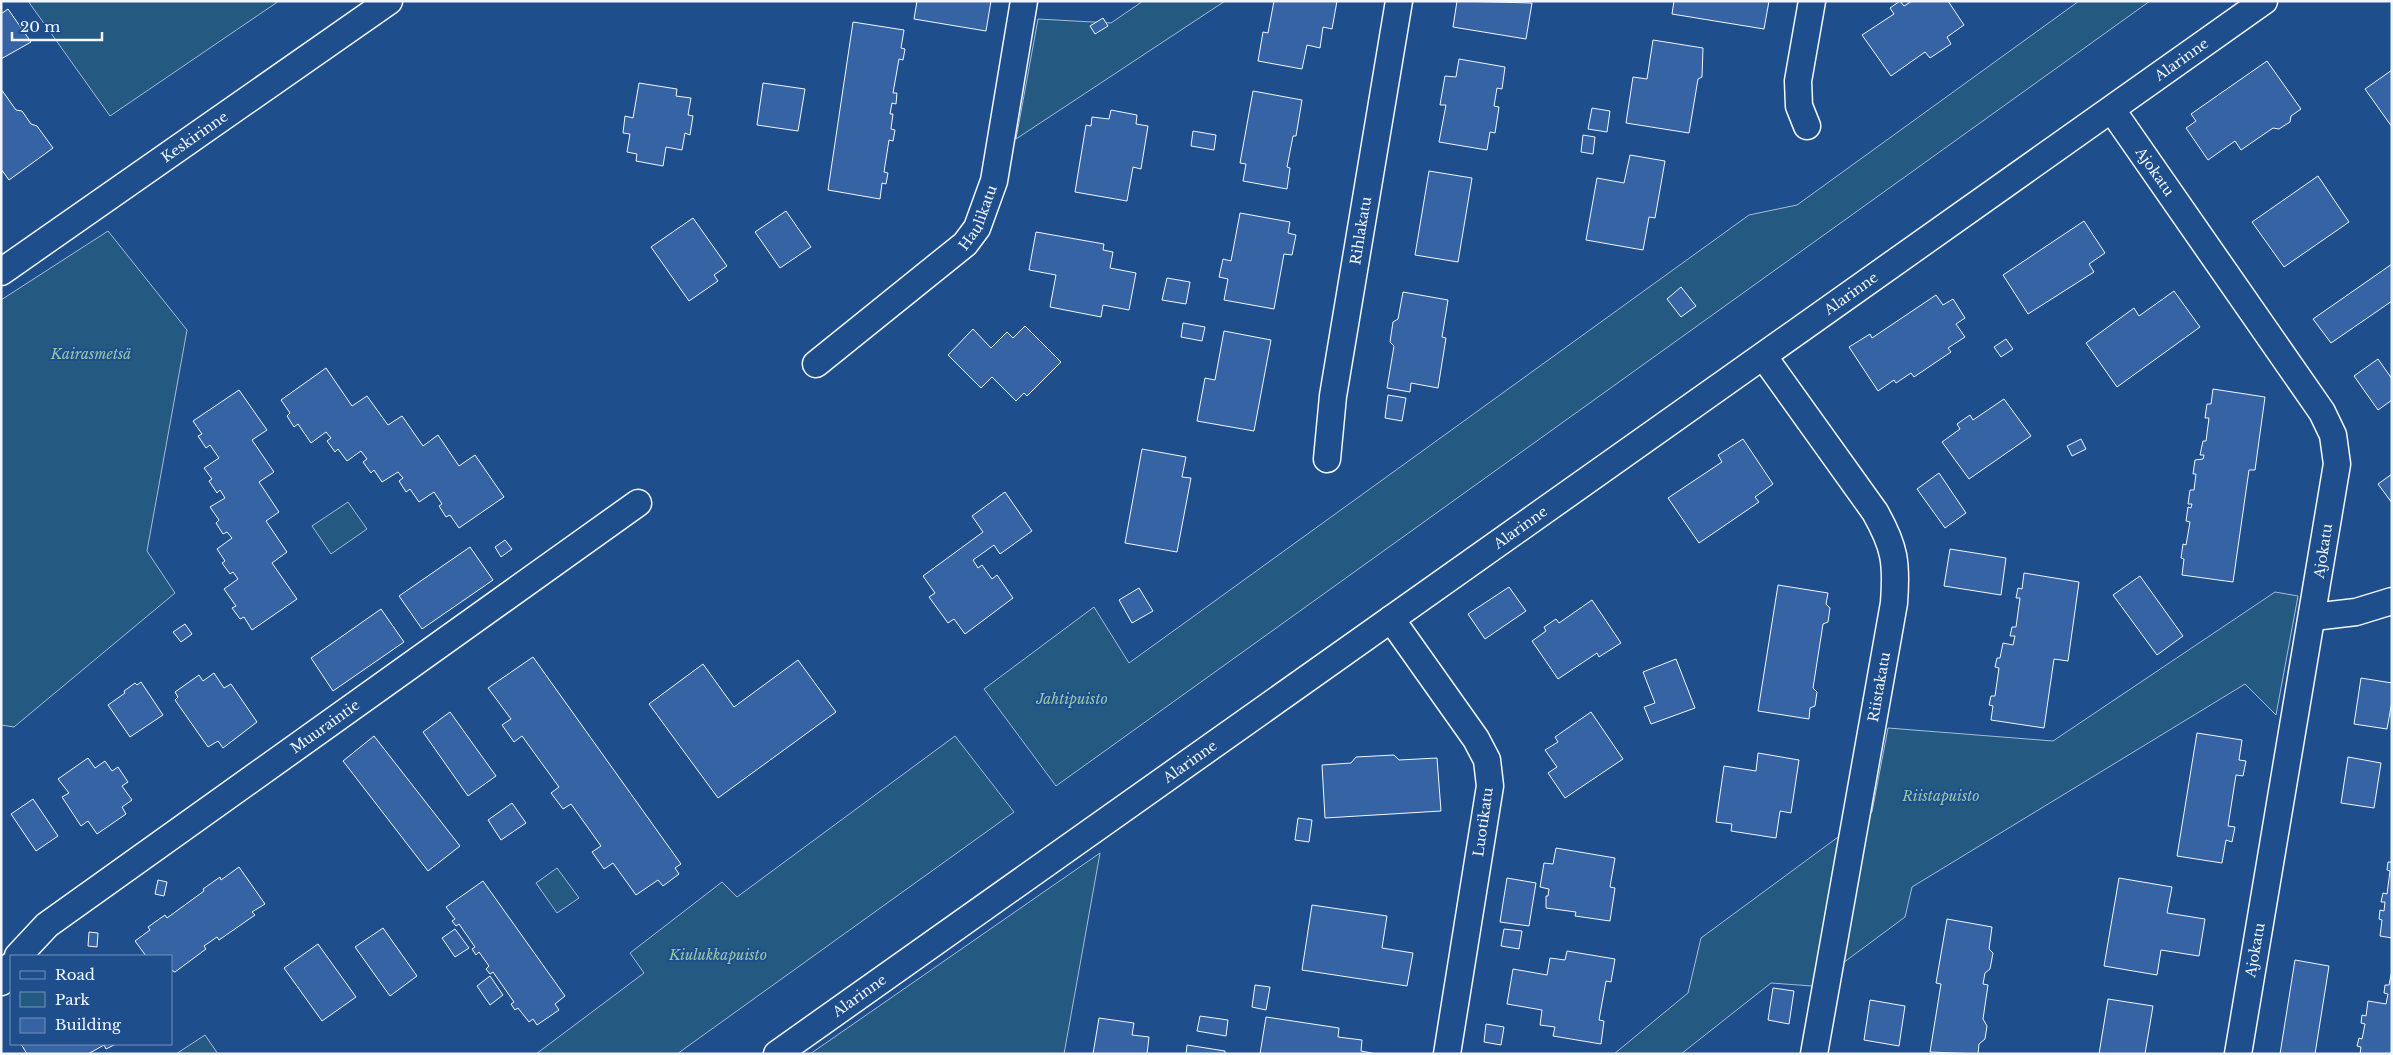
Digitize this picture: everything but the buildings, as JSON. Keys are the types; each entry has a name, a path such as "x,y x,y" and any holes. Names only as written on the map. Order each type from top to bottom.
{"street":[{"name":"Keskirinne","path":"1,272 389,1"},
{"name":"Haulikatu","path":"816,364 959,249 977,228 994,181 1024,1"},
{"name":"Rihlakatu","path":"1327,459 1333,396 1399,1"},
{"path":"1807,126 1799,106 1798,80 1812,1"},
{"name":"Alarinne","path":"777,1054 2264,1"},
{"name":"Ajokatu","path":"2112,110 2322,412 2333,435 2337,464 2238,1054"},
{"name":"Riistakatu","path":"1764,356 1875,512 1890,538 1896,572 1894,604 1814,1054"},
{"name":"Muuraintie","path":"19,955 47,924 638,503"},
{"path":"2312,618 2356,612 2392,601"},
{"name":"Luotikatu","path":"1391,619 1476,739 1487,760 1490,786 1447,1054"},
{"path":"1,982 10,968"}],"green space":[{"path":"28,1 279,1 110,116"},
{"path":"1143,1 1225,1 1016,139 1038,19 1111,23"},
{"name":"Jahtipuisto","path":"2079,1 2150,1 1056,786 984,689 1094,607 1129,663 1749,215 1797,205"},
{"name":"Kairasmetsä","path":"108,231 187,330 147,551 175,593 14,727 1,725 1,300"},
{"path":"348,502 367,529 331,554 312,526"},
{"name":"Riistapuisto","path":"2275,592 2298,596 2276,715 2245,684 1912,887 1905,917 1812,986 1771,983 1681,1054 1614,1054 1688,993 1701,938 1872,812 1888,728 2053,741"},
{"name":"Kiulukkapuisto","path":"955,736 1014,812 677,1054 536,1054 644,973 630,953 722,882 737,897"},
{"path":"1100,853 1064,1054 810,1054"},
{"path":"557,868 579,898 557,913 536,883"},
{"path":"205,1035 218,1054 176,1054"}]}
